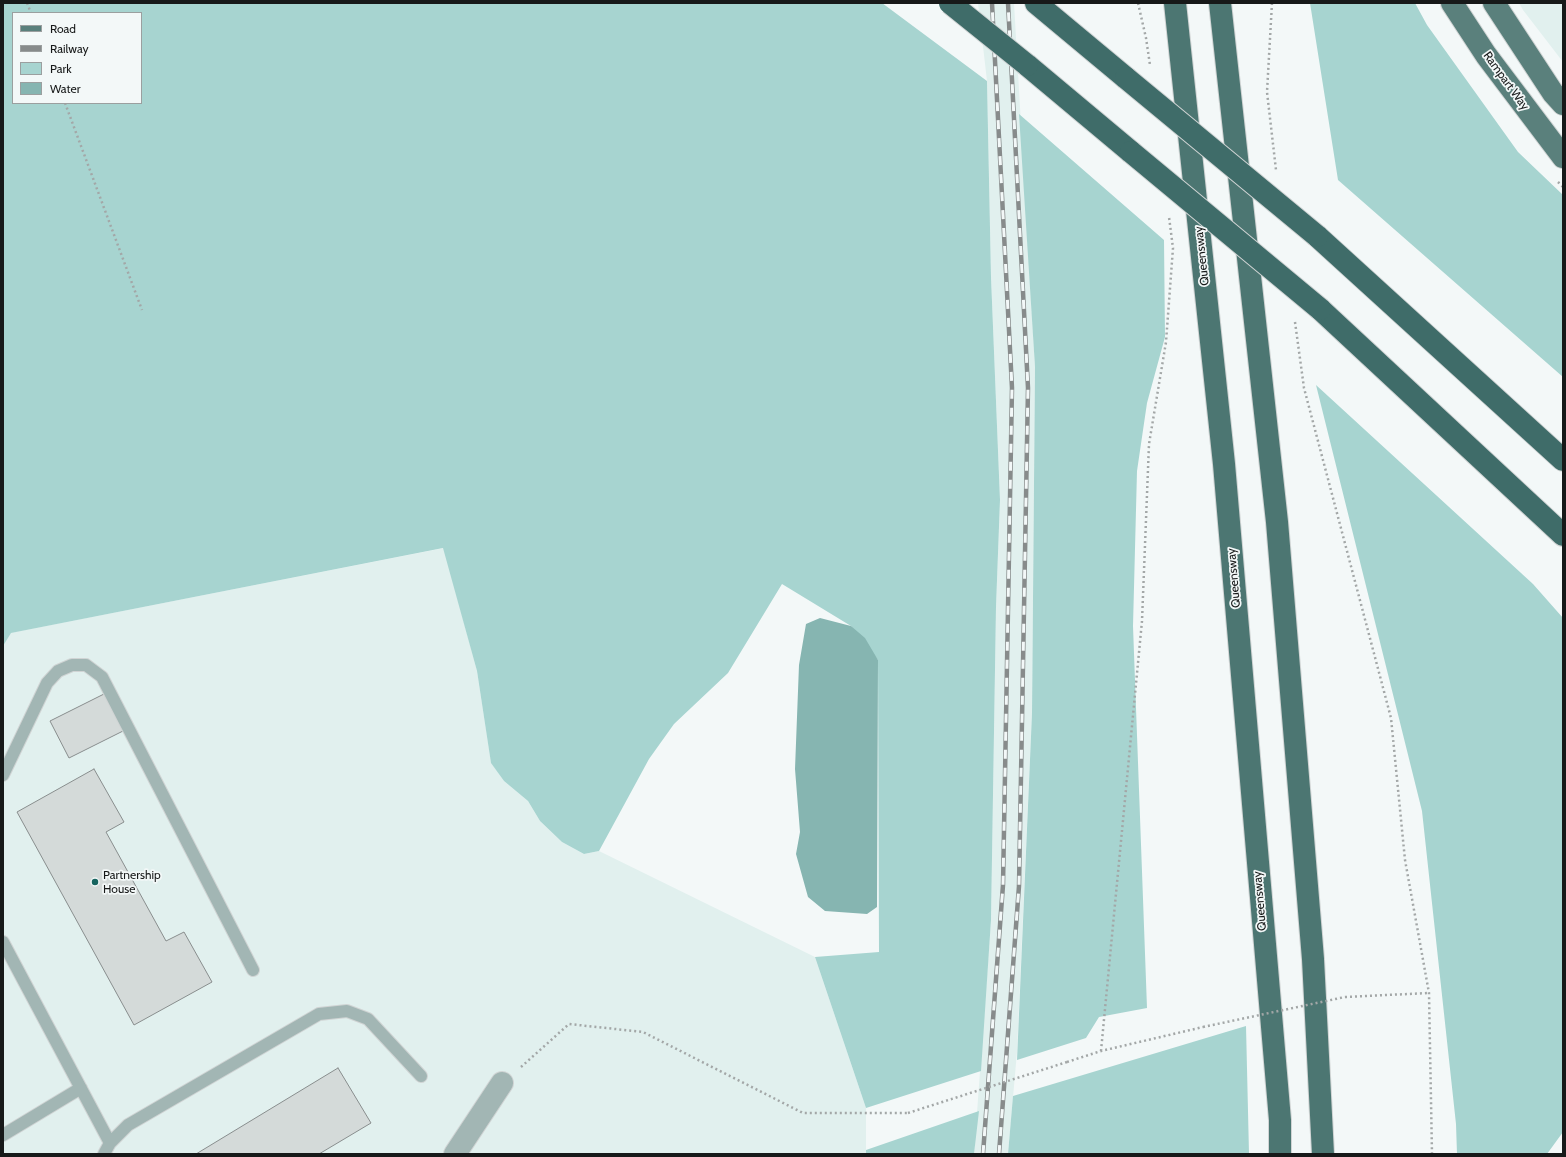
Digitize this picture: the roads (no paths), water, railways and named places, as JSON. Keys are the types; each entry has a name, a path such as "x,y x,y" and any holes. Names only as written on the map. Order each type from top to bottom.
{"highway":[{"path":"950,3 1027,65 1320,309 1563,536"},
{"path":"1036,3 1317,236 1563,460"},
{"name":"Queensway","path":"1175,3 1224,464 1280,1120 1280,1154"},
{"path":"1220,3 1278,522 1313,959 1323,1154"}],"main road":[{"name":"Rampart Way","path":"1452,3 1486,54 1563,157"},
{"path":"1494,3 1553,93 1563,104"}],"street":[{"path":"455,1154 502,1083"}],"lane":[{"path":"3,775 47,683 58,671 72,665 86,664 102,677 253,970"},
{"path":"3,942 110,1143"},
{"path":"104,1154 110,1143 128,1126 319,1014 347,1011 368,1019 420,1076"},
{"path":"3,1135 81,1088"}],"water":[{"path":"820,618 851,626 865,638 878,660 877,907 867,914 825,911 808,897 796,854 800,832 795,769 799,665 806,624"}],"railway":[{"path":"983,1154 1003,885 1012,388 992,3"},
{"path":"999,1154 1019,886 1028,388 1008,3"}],"place":[{"name":"Partnership House","path":"95,882"}]}
